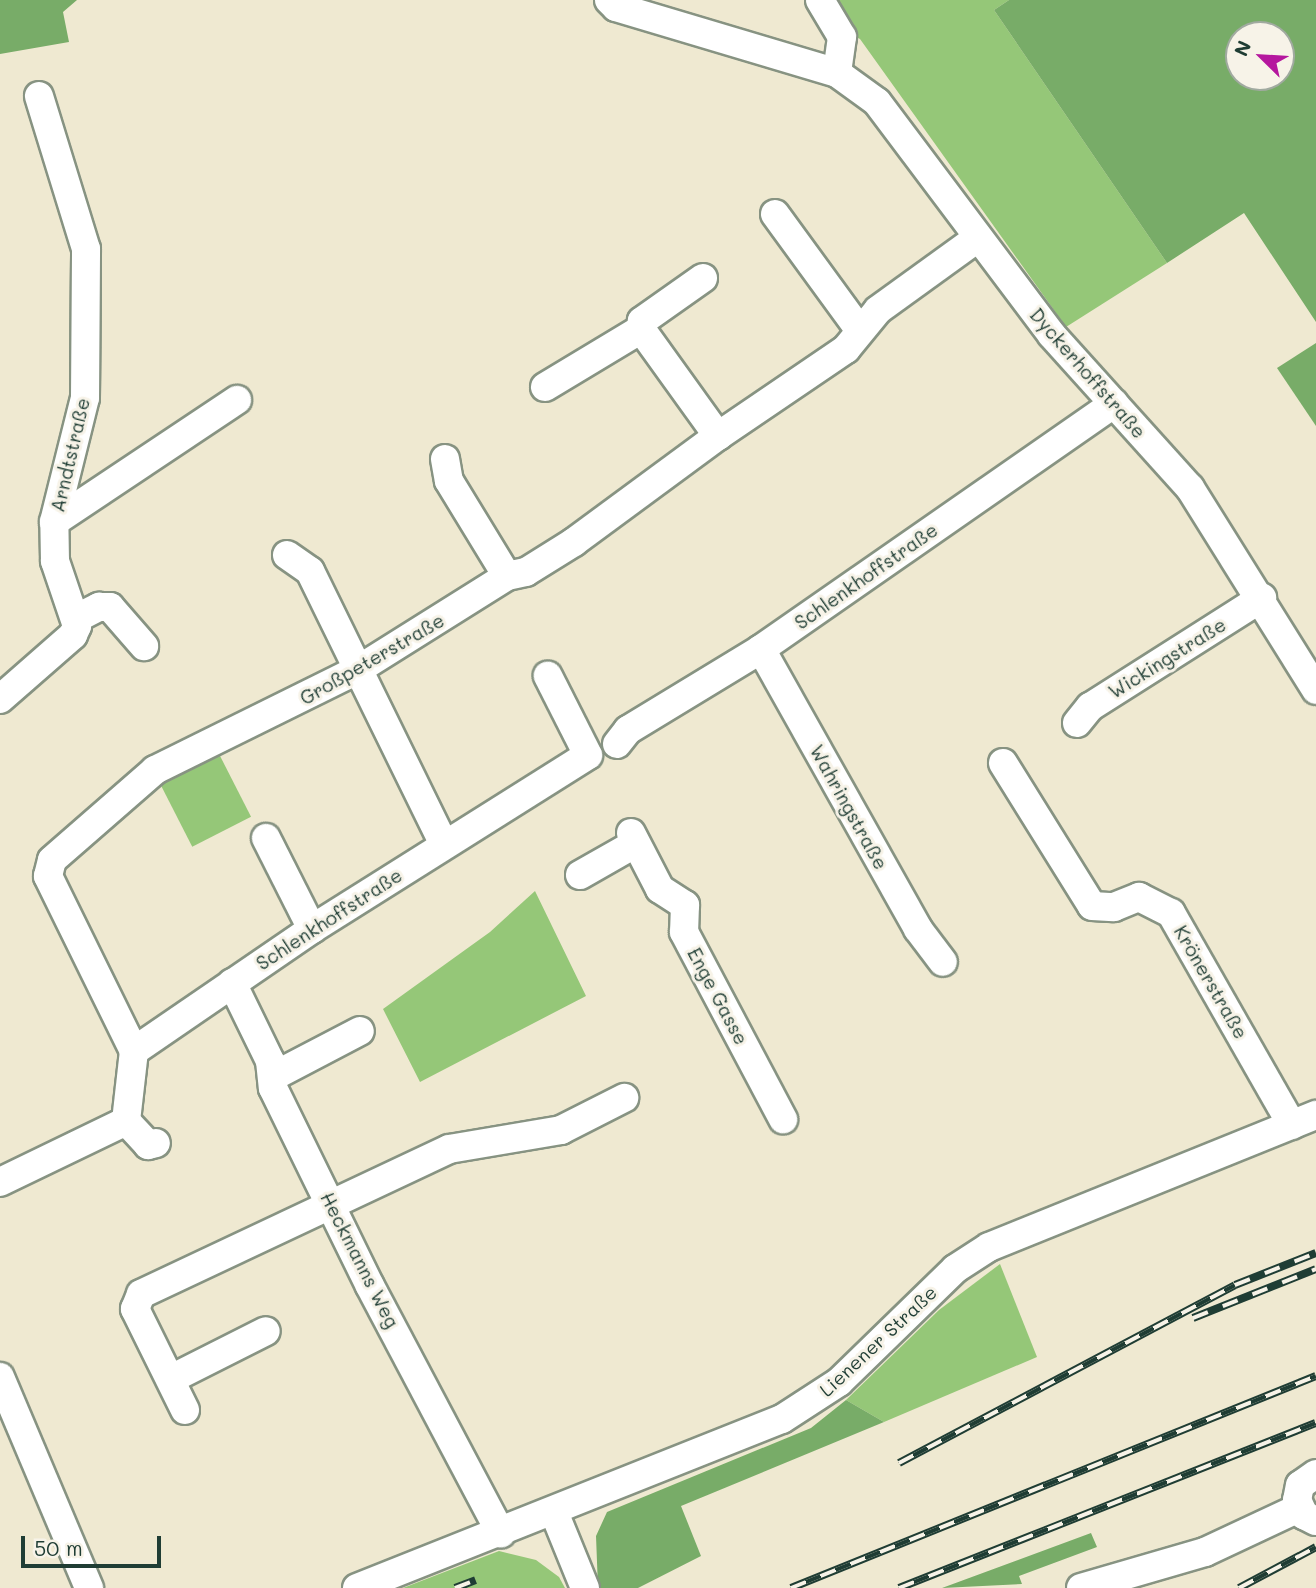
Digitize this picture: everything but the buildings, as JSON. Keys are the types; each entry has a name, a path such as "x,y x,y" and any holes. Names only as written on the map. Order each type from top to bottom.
{"street":[{"name":"Dyckerhoffstraße","path":"609,0 617,8 837,73 877,102 976,239 1114,404 1189,488 1262,598 1316,690"},
{"path":"820,0 842,37 837,73"},
{"name":"Arndtstraße","path":"40,96 86,249 85,398 54,522 55,561 77,618"},
{"path":"775,214 859,329"},
{"name":"Großpeterstraße","path":"134,1052 48,876 52,860 155,770 359,669 507,576 526,572 574,542 718,436 846,349 859,329 976,239"},
{"path":"702,278 642,321 641,329 718,436"},
{"path":"545,387 641,329"},
{"path":"54,522 237,400"},
{"name":"Schlenkhoffstraße","path":"617,744 628,730 761,649 1114,404"},
{"path":"445,460 449,481 507,576"},
{"path":"287,555 310,571 444,845"},
{"name":"Wickingstraße","path":"1077,723 1090,707 1262,598"},
{"path":"0,699 73,635 77,618 99,607 110,607 144,646"},
{"name":"Wahringstraße","path":"761,649 918,929 943,962"},
{"name":"Schlenkhoffstraße","path":"134,1052 312,929 588,755 548,676"},
{"name":"Krönerstraße","path":"1003,764 1092,906 1114,907 1139,897 1171,914 1304,1120"},
{"path":"266,838 312,929"},
{"name":"Enge Gasse","path":"579,875 634,838 660,889 685,905 684,932 783,1119"},
{"name":"Heckmanns Weg","path":"232,983 270,1061 273,1088 501,1532"},
{"path":"272,1077 360,1031"},
{"path":"126,1121 134,1052"},
{"path":"185,1410 135,1309 141,1294 449,1149 561,1130 624,1098"},
{"name":"Lienener Straße","path":"357,1588 800,1410 839,1382 955,1269 989,1247 1304,1120"},
{"path":"126,1121 149,1145 156,1143"},
{"path":"0,1182 126,1121"},
{"path":"171,1379 265,1331"},
{"path":"0,1377 89,1588"},
{"path":"1081,1588 1205,1552 1307,1514 1300,1485 1316,1474"},
{"path":"554,1511 585,1588"}],"green space":[{"path":"0,0 77,0 63,12 69,42 0,54"},
{"path":"826,0 1009,0 994,10 1167,263 1066,327 860,39 845,31"},
{"path":"1009,0 1316,0 1316,322 1244,213 1167,263 994,10"},
{"path":"1316,343 1316,426 1277,368"},
{"path":"217,750 251,817 192,847 158,780"},
{"path":"535,891 586,996 420,1082 383,1009 490,932"},
{"path":"1000,1264 1037,1357 884,1422 846,1400 939,1310"},
{"path":"846,1400 884,1422 681,1506 701,1556 638,1588 598,1588 596,1536 607,1512 811,1428"},
{"path":"1091,1533 1097,1547 1019,1576 1022,1584 942,1588"},
{"path":"499,1551 536,1560 559,1577 565,1588 403,1588"}],"railway":[{"path":"899,1463 1235,1285 1316,1253"},
{"path":"1193,1318 1316,1269"},
{"path":"791,1588 1316,1376"},
{"path":"899,1588 1316,1423"},
{"path":"1239,1588 1316,1547"},
{"path":"455,1588 476,1580"}]}
